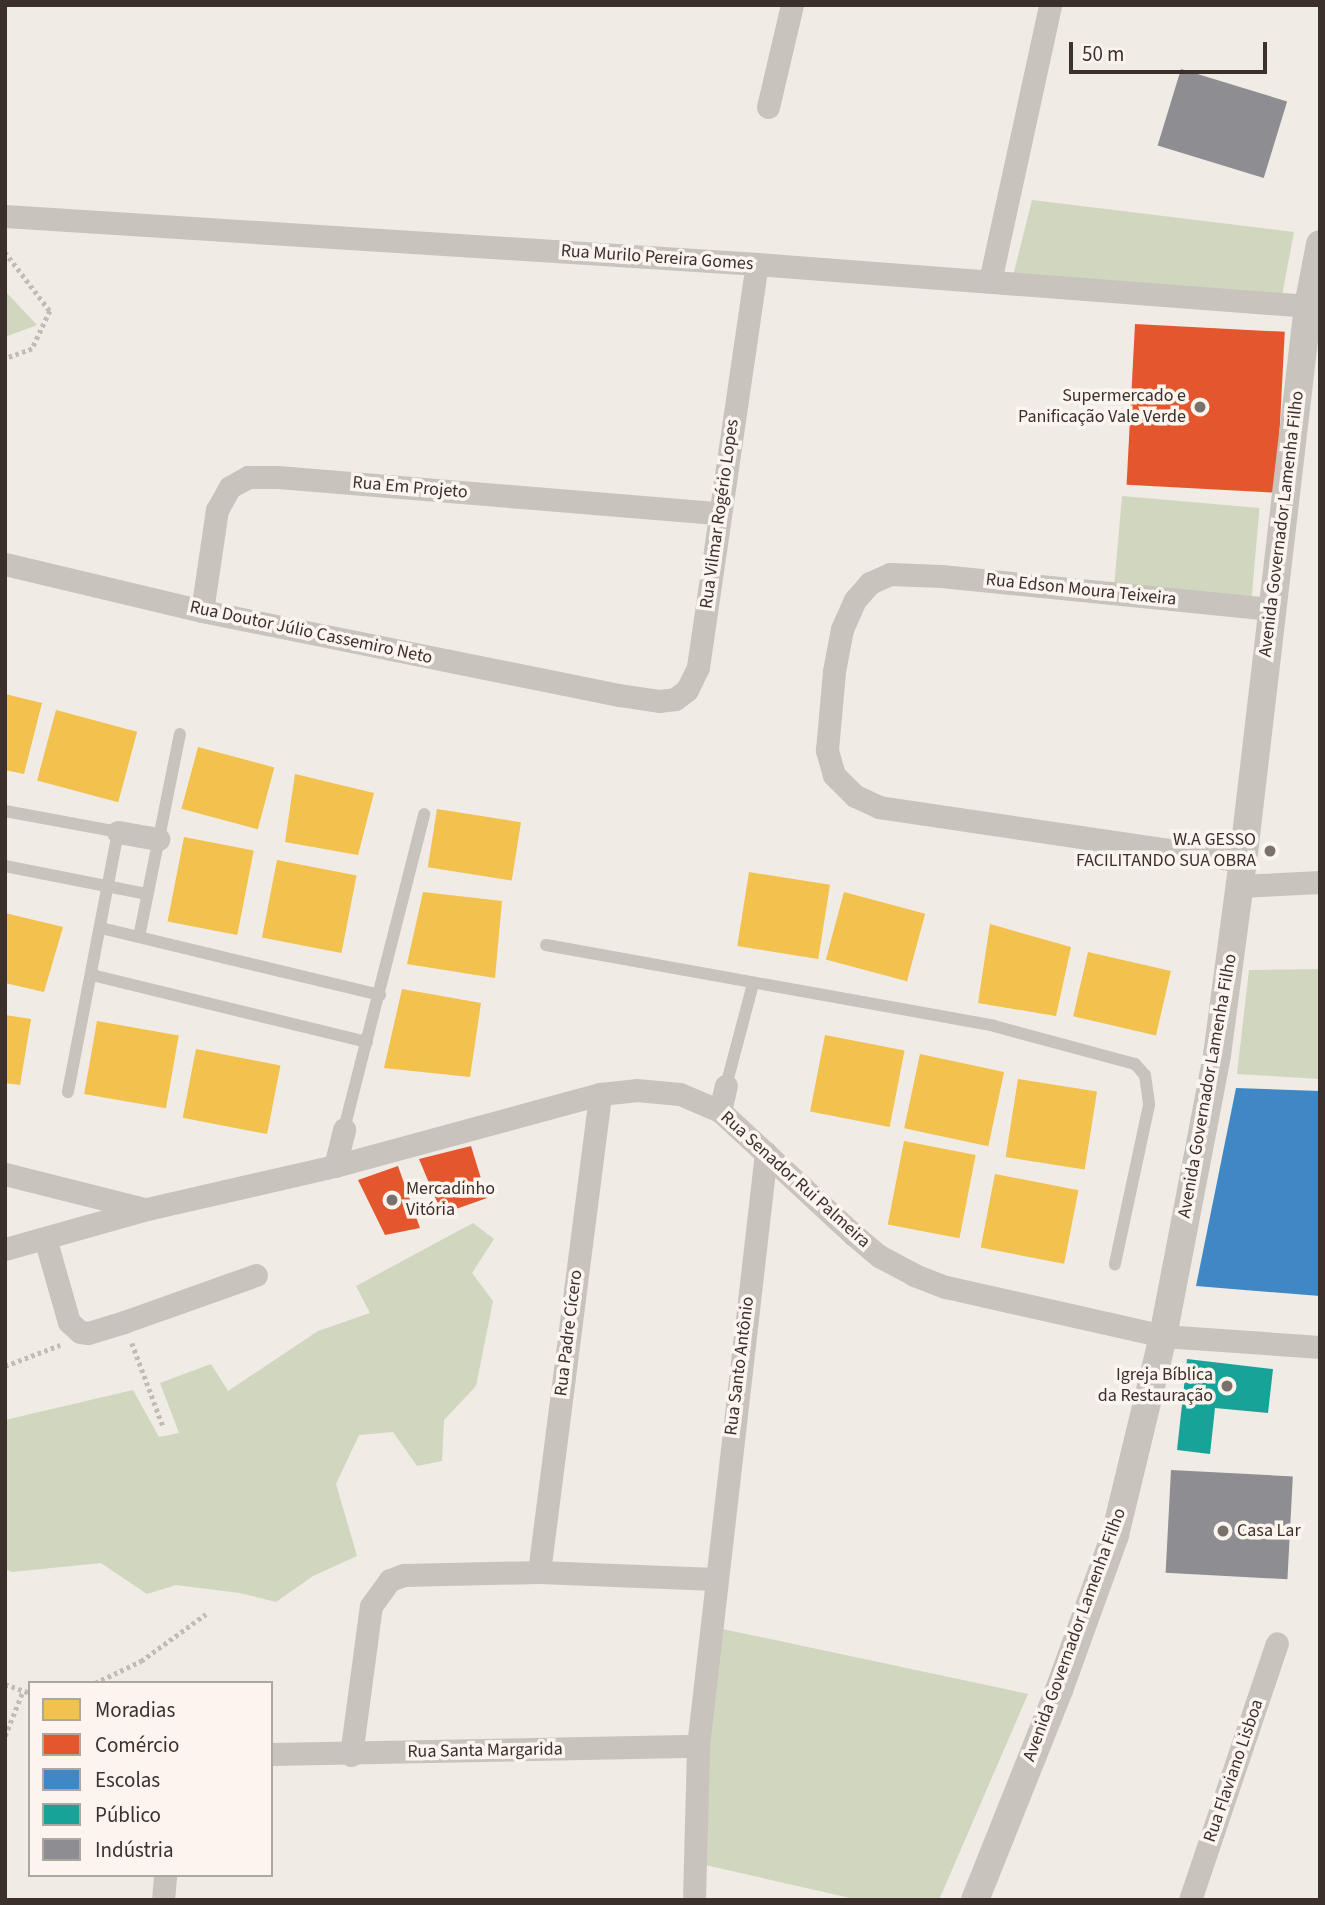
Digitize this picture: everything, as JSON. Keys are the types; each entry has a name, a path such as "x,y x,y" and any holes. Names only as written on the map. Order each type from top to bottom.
{"street":[{"path":"768,107 792,5"},
{"path":"990,281 1050,5"},
{"name":"Rua Murilo Pereira Gomes","path":"5,216 757,264 1308,306"},
{"name":"Avenida Governador Lamenha Filho","path":"975,1900 1059,1690 1115,1535 1163,1336 1217,1055 1242,874 1308,306 1320,244"},
{"name":"Rua Vilmar Rogério Lopes","path":"619,695 659,701 675,699 687,690 698,667 757,264"},
{"name":"Rua Em Projeto","path":"202,611 217,510 230,487 248,477 278,477 719,513"},
{"name":"Rua Doutor Júlio Cassemiro Neto","path":"5,564 202,611 619,695"},
{"name":"Rua Edson Moura Teixeira","path":"1242,874 879,807 855,796 834,775 827,750 834,671 842,629 855,600 870,583 890,574 941,576 1272,609"},
{"path":"118,832 158,839"},
{"path":"1242,874 1320,882"},
{"path":"720,1111 726,1086"},
{"name":"Rua Senador Rui Palmeira","path":"5,1249 148,1209 335,1166 600,1094 636,1090 680,1094 720,1111 862,1242 914,1275 946,1287 1163,1336 1320,1347"},
{"name":"Rua Padre Cícero","path":"539,1572 600,1094"},
{"path":"335,1166 344,1129"},
{"name":"Rua Santo Antônio","path":"694,1900 698,1746 715,1579 766,1153"},
{"name":"Rua Senador Rui Palmeira","path":"5,1174 148,1209"},
{"path":"45,1238 69,1322 80,1332 88,1333 124,1322 256,1275"},
{"path":"351,1755 370,1606 390,1580 404,1575 539,1572 715,1579"},
{"name":"Rua Flaviano Lisboa","path":"1191,1900 1277,1643"},
{"name":"Rua Santa Margarida","path":"273,1754 351,1755 698,1746"},
{"path":"163,1900 165,1877"}],"lane":[{"path":"139,937 180,734"},
{"path":"5,811 118,832 68,1092"},
{"path":"344,1129 424,814"},
{"path":"5,866 148,894"},
{"path":"101,928 380,995"},
{"path":"546,945 994,1026 1135,1064 1145,1075 1149,1105 1115,1264"},
{"path":"92,975 367,1042"},
{"path":"726,1086 753,984"}],"path":[{"path":"5,252 50,312 32,349 5,359"},
{"path":"124,1322 163,1426"},
{"path":"5,1366 88,1333"},
{"path":"99,1681 141,1661 206,1614"},
{"path":"5,1684 22,1693 28,1693"},
{"path":"5,1736 22,1693"}],"green space":[{"path":"1032,200 1294,232 1281,301 1013,276"},
{"path":"5,291 37,325 5,337"},
{"path":"1122,496 1259,508 1251,602 1114,590"},
{"path":"1320,969 1320,1079 1237,1074 1249,970"},
{"path":"473,1223 494,1239 472,1273 493,1301 476,1386 444,1420 442,1461 417,1466 393,1432 359,1435 336,1484 357,1556 313,1576 276,1602 240,1593 176,1585 147,1594 101,1563 12,1572 5,1569 5,1420 133,1390 159,1437 179,1433 160,1383 211,1364 228,1391 318,1331 370,1313 356,1286"},
{"path":"718,1628 1028,1694 939,1900 859,1900 701,1864"}],"building: Moradias":[{"path":"5,694 42,703 24,774 5,770"},
{"path":"56,710 137,732 118,802 37,781"},
{"path":"198,747 274,767 258,829 181,809"},
{"path":"295,774 374,793 358,855 285,842"},
{"path":"437,809 521,822 512,881 428,867"},
{"path":"184,837 254,851 237,935 168,921"},
{"path":"277,860 357,875 341,953 262,938"},
{"path":"749,872 830,885 818,959 737,946"},
{"path":"423,892 502,901 495,978 407,964"},
{"path":"844,892 925,914 907,981 826,960"},
{"path":"5,913 63,927 44,992 5,983"},
{"path":"990,924 1071,947 1056,1016 978,1003"},
{"path":"1088,952 1171,971 1156,1035 1073,1016"},
{"path":"402,989 481,1003 470,1077 384,1068"},
{"path":"5,1015 31,1019 20,1085 5,1083"},
{"path":"97,1021 179,1035 166,1108 84,1094"},
{"path":"825,1035 905,1050 890,1127 810,1112"},
{"path":"196,1049 280,1065 267,1134 183,1118"},
{"path":"920,1054 1004,1072 988,1146 904,1128"},
{"path":"1018,1079 1097,1092 1085,1170 1006,1157"},
{"path":"904,1141 976,1155 959,1238 888,1224"},
{"path":"995,1174 1078,1190 1064,1264 981,1248"}],"building: Comércio":[{"name":"Supermercado e Panificação Vale Verde","path":"1135,324 1285,332 1276,493 1127,485"},
{"path":"471,1146 487,1198 442,1214 419,1159"},
{"path":"398,1166 420,1228 385,1235 358,1180"}],"building: Escolas":[{"path":"1236,1088 1320,1091 1320,1296 1196,1286"}],"building: Público":[{"path":"1187,1359 1273,1369 1268,1413 1215,1408 1210,1454 1177,1450"}],"building: Indústria":[{"path":"1181,69 1287,101 1264,178 1158,146"},
{"path":"1171,1470 1293,1476 1287,1579 1166,1573"}],"place":[{"name":"Supermercado e Panificação Vale Verde","path":"1200,407"},
{"name":"W.A GESSO FACILITANDO SUA OBRA","path":"1270,851"},
{"name":"Mercadinho Vitória","path":"392,1200"},
{"name":"Igreja Bíblica da Restauração","path":"1227,1386"},
{"name":"Casa Lar","path":"1223,1531"}]}
